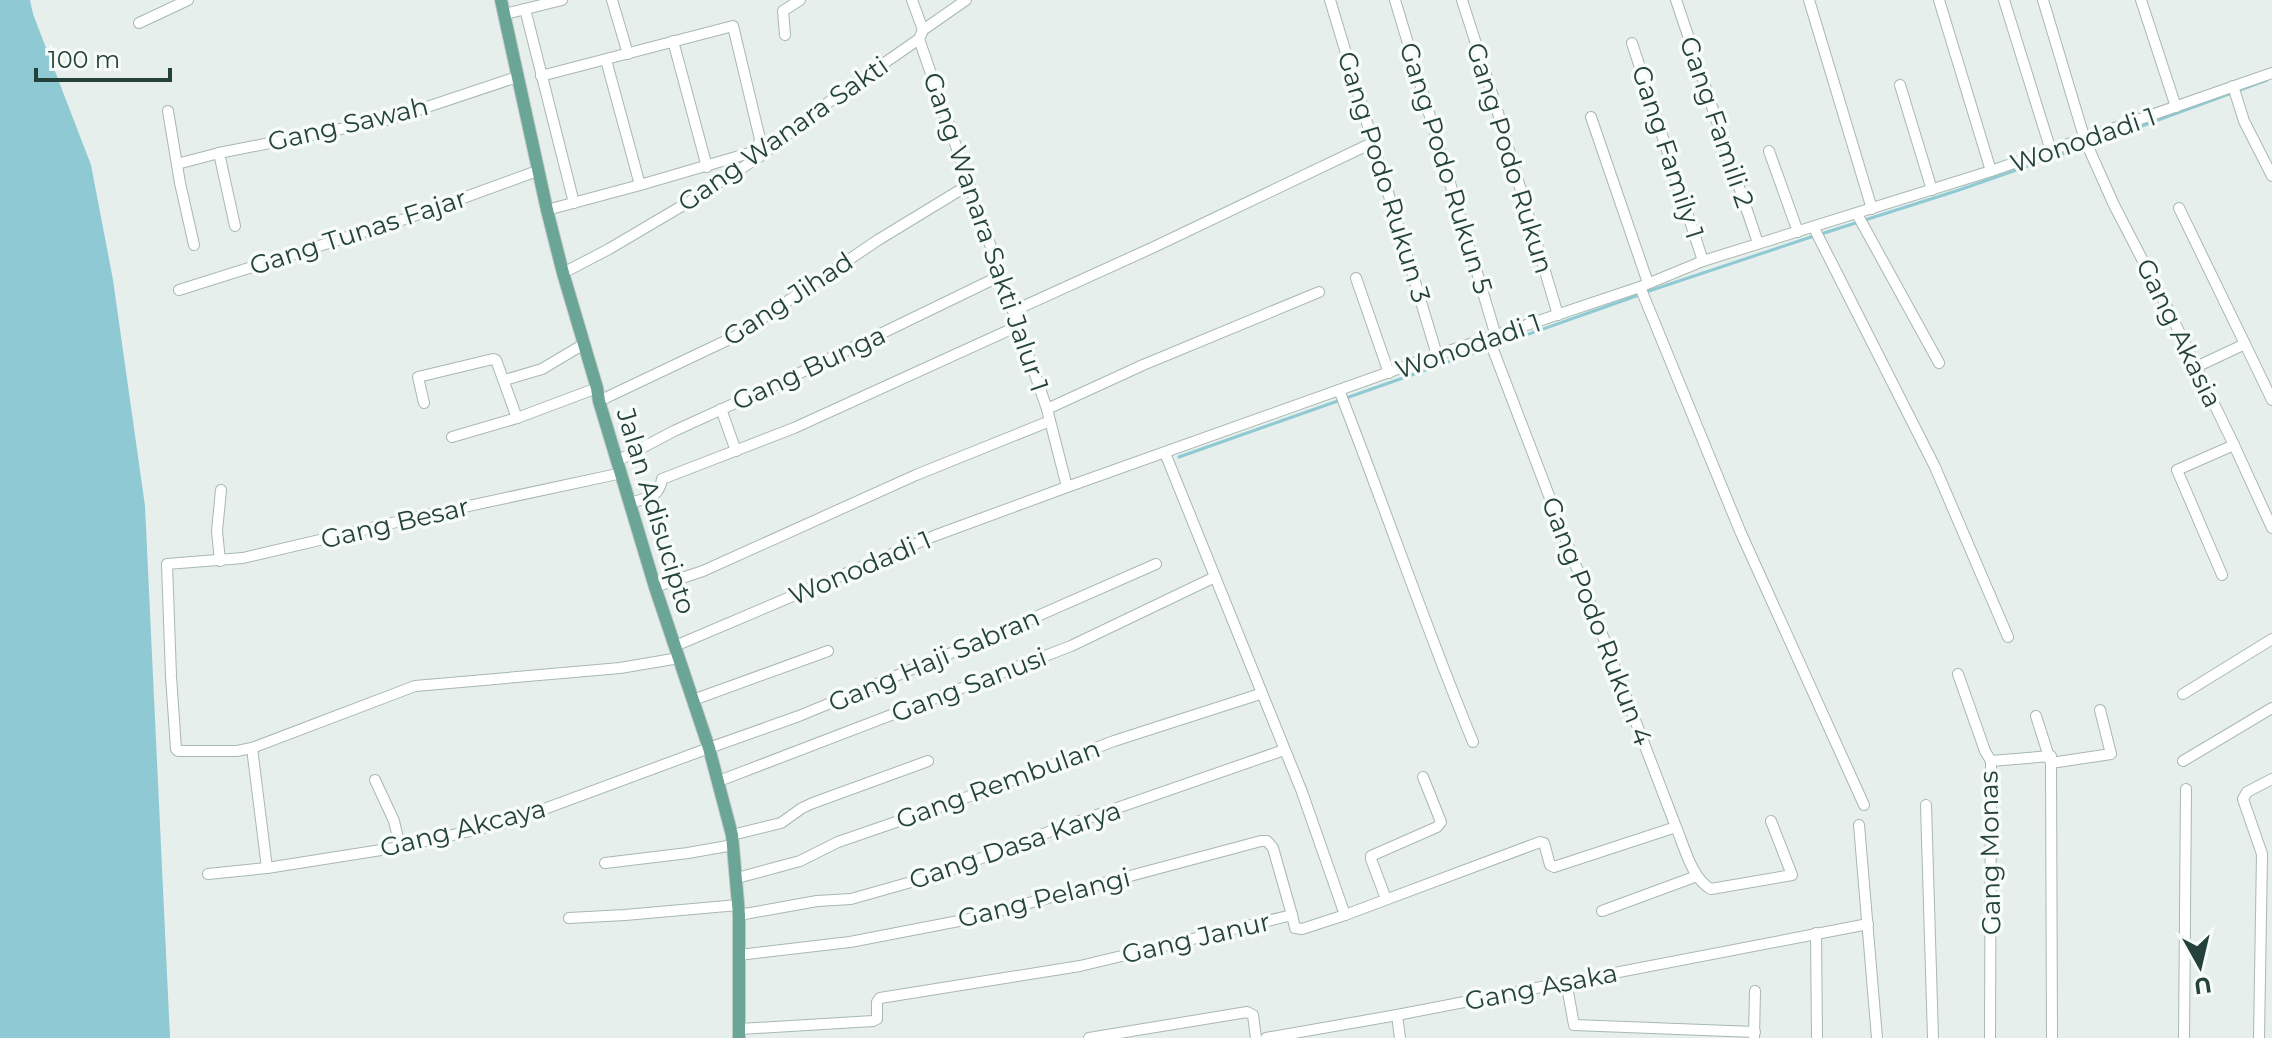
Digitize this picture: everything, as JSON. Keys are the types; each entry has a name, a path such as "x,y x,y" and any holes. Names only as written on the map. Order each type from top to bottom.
{"main road":[{"name":"Jalan Adisucipto","path":"501,0 537,171 563,273 655,587 719,781 737,878 740,1034"}],"street":[{"path":"139,23 188,0"},
{"path":"505,14 562,0"},
{"path":"612,0 628,54"},
{"path":"785,35 783,11 800,0"},
{"name":"Gang Wanara Sakti Jalur 1","path":"912,0 1000,276 1047,409 1067,487"},
{"path":"921,34 966,0"},
{"name":"Gang Podo Rukun 3","path":"1330,0 1437,355"},
{"name":"Gang Podo Rukun 5","path":"1395,0 1491,338"},
{"name":"Gang Podo Rukun","path":"1462,0 1558,315"},
{"name":"Gang Famili 2","path":"1676,0 1758,243"},
{"path":"1809,0 1872,209"},
{"path":"1939,0 1991,171"},
{"path":"2004,0 2051,151"},
{"name":"Gang Akasia","path":"2043,0 2084,140 2272,528"},
{"path":"2141,0 2176,107"},
{"path":"525,9 574,203"},
{"path":"541,76 735,27 760,144 757,151 707,167 547,210"},
{"name":"Gang Wanara Sakti","path":"563,273 692,200 759,157 921,34"},
{"path":"673,41 707,167"},
{"name":"Gang Family 1","path":"1632,43 1703,261"},
{"path":"606,60 640,185"},
{"name":"Wonodadi 1","path":"176,745 178,751 237,751 415,686 620,668 677,652 934,536 1067,487 1437,355 1643,286 1703,261 1798,232 1860,218 1872,209 2176,107 2234,91 2272,73"},
{"name":"Gang Sawah","path":"177,164 391,119 517,77"},
{"path":"1900,85 1932,190"},
{"path":"2234,91 2244,121 2272,176"},
{"path":"168,111 194,245"},
{"path":"1591,117 1650,312 1740,531 1864,805"},
{"path":"1013,311 1374,142"},
{"path":"1769,151 1798,232"},
{"path":"219,153 235,226"},
{"name":"Gang Tunas Fajar","path":"179,290 408,218 537,171"},
{"name":"Gang Jihad","path":"452,437 598,394 736,336 878,240 970,184"},
{"path":"2179,208 2272,400"},
{"path":"1860,218 1939,363"},
{"path":"1814,228 1935,467 2008,637"},
{"name":"Gang Bunga","path":"620,466 721,409 1000,276"},
{"path":"1356,278 1389,373"},
{"path":"1047,409 1143,365 1319,292"},
{"path":"631,503 655,495 660,490 662,479 794,428 1018,326"},
{"name":"Gang Podo Rukun 4","path":"1491,338 1697,876"},
{"path":"505,380 542,369 584,344"},
{"path":"2196,367 2245,344"},
{"path":"424,403 418,377 493,359 505,380 517,418"},
{"path":"1339,390 1436,652 1473,742"},
{"path":"721,409 736,451"},
{"path":"655,587 703,571 913,476 1050,421"},
{"path":"2222,575 2177,470 2234,445"},
{"path":"1165,453 1302,792 1345,915"},
{"name":"Gang Besar","path":"176,745 166,565 243,558 620,466"},
{"path":"220,561 217,531 221,490"},
{"name":"Gang Haji Sabran","path":"709,748 799,716 1156,564"},
{"name":"Gang Sanusi","path":"719,781 1071,646 1215,577"},
{"path":"2183,694 2272,639"},
{"path":"693,700 828,651"},
{"name":"Gang Monas","path":"1958,674 1991,761 1990,1038"},
{"name":"Gang Rembulan","path":"737,878 800,861 838,842 968,797 1114,741 1260,694"},
{"path":"2183,761 2272,708"},
{"path":"1991,761 2051,760 2111,754 2100,710"},
{"path":"2036,716 2051,760 2052,1038"},
{"path":"252,748 267,868"},
{"name":"Gang Akcaya","path":"208,874 400,847 509,822 709,748"},
{"name":"Gang Dasa Karya","path":"569,918 739,910 851,899 943,873 1051,831 1284,750"},
{"path":"605,863 688,853 732,840 781,823 813,803 928,761"},
{"path":"1386,899 1371,856 1437,827 1441,822 1423,777"},
{"path":"2259,1038 2267,853 2243,799 2247,792 2272,779"},
{"path":"375,780 394,821 400,847"},
{"path":"2184,1038 2186,789"},
{"path":"1926,805 1933,1038"},
{"path":"1602,911 1697,876 1711,889 1792,875 1771,821"},
{"path":"1859,825 1877,1038"},
{"name":"Gang Janur","path":"740,1034 873,1021 877,1019 877,1002 880,998 1080,966 1292,915 1295,928 1302,929 1540,842 1544,843 1550,865 1554,867 1676,827"},
{"name":"Gang Pelangi","path":"739,955 850,942 969,919 1261,841 1267,841 1273,848 1292,915"},
{"name":"Gang Asaka","path":"1266,1038 1868,924"},
{"path":"1816,933 1817,1038"},
{"path":"1566,981 1574,1025 1754,1035 1755,991"},
{"path":"1089,1038 1247,1012 1253,1015 1256,1038"},
{"path":"1397,1015 1400,1038"}],"water":[{"path":"0,0 30,0 91,165 113,280 145,506 170,1038 0,1038"}],"waterway":[{"path":"2090,145 2267,80"},
{"path":"1821,234 2083,147"},
{"path":"1646,292 1814,236"},
{"path":"1495,346 1639,295"},
{"path":"1179,457 1488,348"}]}
